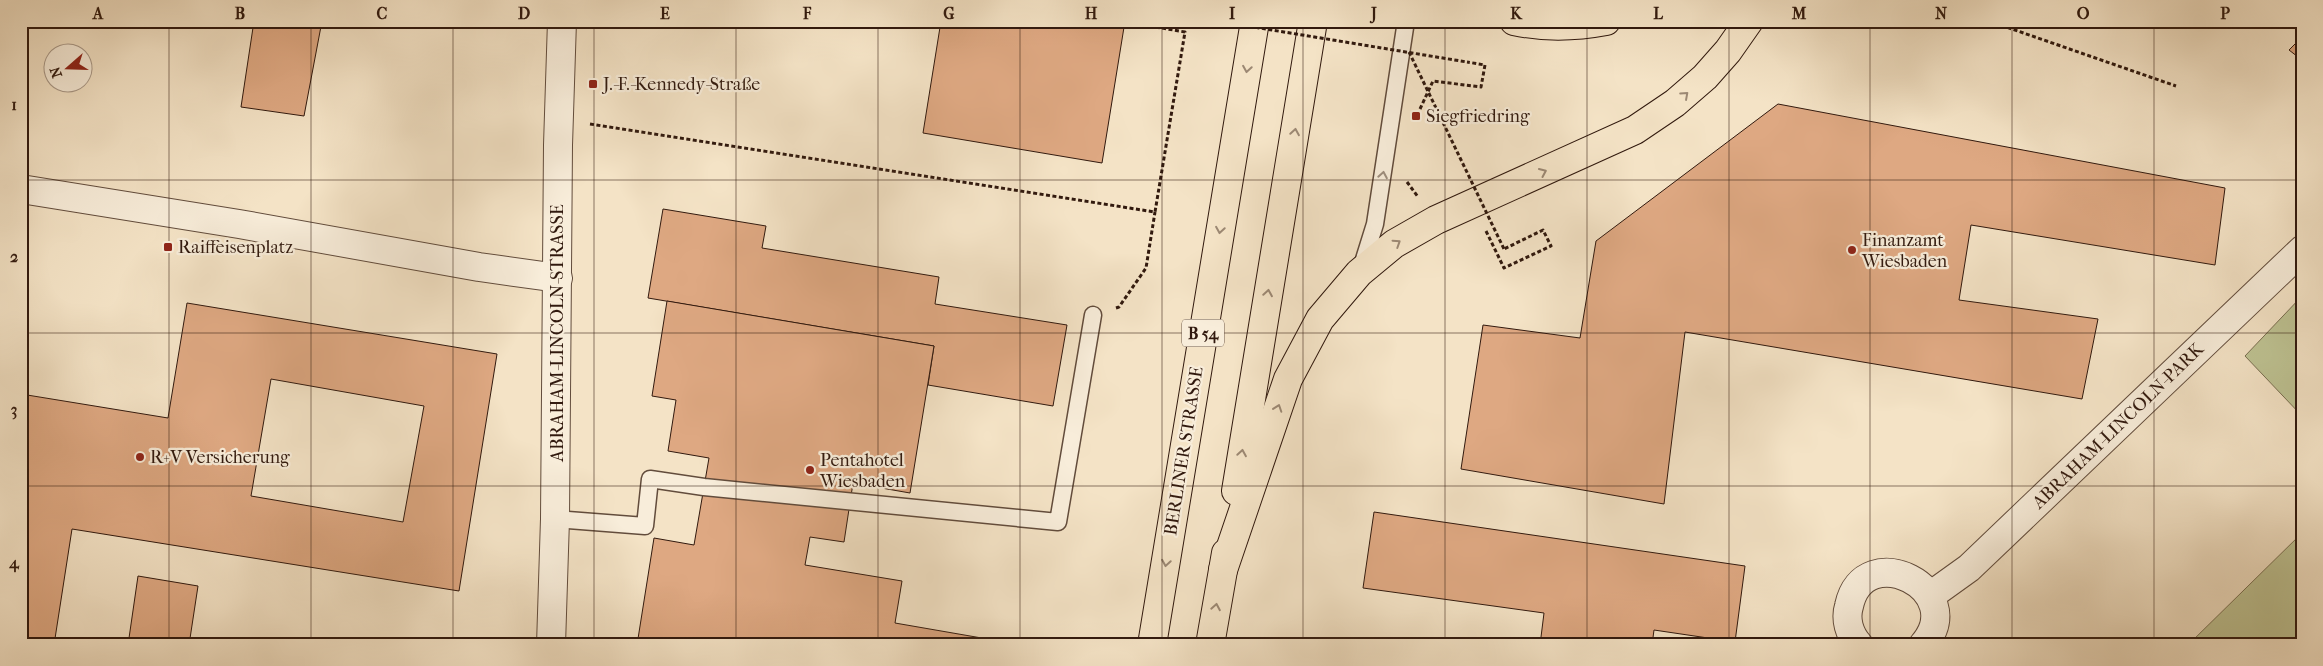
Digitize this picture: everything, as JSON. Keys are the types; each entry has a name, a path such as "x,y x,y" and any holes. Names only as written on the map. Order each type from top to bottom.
{"highway":[{"name":"BERLINER STRASSE","path":"1152,645 1255,21"},
{"path":"1210,645 1313,21"},
{"path":"1514,21 1540,27 1577,27 1606,21"},
{"path":"1223,570 1288,379 1320,319 1359,273 1394,244 1436,220 1636,130 1676,103 1705,77 1728,51 1749,21"}],"street":[{"name":"ABRAHAM-LINCOLN-STRASSE","path":"551,645 555,519 562,21"},
{"path":"21,189 239,224 480,267 558,278"},
{"name":"ABRAHAM-LINCOLN-PARK","path":"1930,596 1970,568 2302,250"},
{"path":"1859,645 1848,627 1847,613 1850,599 1858,587 1869,578 1882,573 1896,572 1910,577 1921,585 1930,596 1934,610 1934,625 1923,645"}],"lane":[{"path":"1359,273 1375,224 1406,21"},
{"path":"555,519 645,526 650,479 704,488 1058,522 1093,315"}],"path":[{"path":"1093,315 1119,307 1146,268 1185,32 1150,26 1151,21"},
{"path":"1217,21 1485,65 1481,87 1433,81 1416,116"},
{"path":"1989,21 2176,86"},
{"path":"1409,52 1504,249 1543,230 1551,246 1504,268 1486,229"},
{"path":"560,118 1155,212"},
{"path":"1402,175 1436,220"}],"green space":[{"path":"2302,296 2302,416 2245,356"},
{"path":"2302,533 2302,645 2188,645"}],"building":[{"path":"254,21 322,21 304,116 241,107"},
{"path":"941,21 1125,21 1102,163 923,133"},
{"path":"2302,37 2302,60 2289,50"},
{"path":"1778,104 2225,188 2215,265 1971,225 1959,300 2098,319 2082,399 1685,332 1664,504 1461,469 1483,325 1580,338 1596,241"},
{"path":"663,209 766,226 762,248 939,277 935,304 1067,325 1053,406 928,385 934,346 648,298"},
{"name":"Pentahotel Wiesbaden","path":"667,301 934,346 910,493 853,483 844,542 810,537 805,565 902,581 895,623 1022,645 637,645 654,538 694,545 709,458 668,451 676,400 652,396"},
{"name":"R+V Versicherung","path":"187,303 497,354 459,591 72,529 54,645 21,645 21,394 168,418","holes":["271,379 424,406 403,522 251,496"]},
{"path":"1374,512 1745,566 1735,642 1654,630 1652,645 1540,645 1544,613 1363,588"},
{"path":"138,576 198,586 189,645 128,645"}],"place":[{"name":"J.-F.-Kennedy-Straße","path":"593,84"},
{"name":"Siegfriedring","path":"1416,116"},
{"name":"Raiffeisenplatz","path":"168,247"},
{"name":"Finanzamt Wiesbaden","path":"1852,250"},
{"name":"R+V Versicherung","path":"140,457"},
{"name":"Pentahotel Wiesbaden","path":"810,470"}]}
